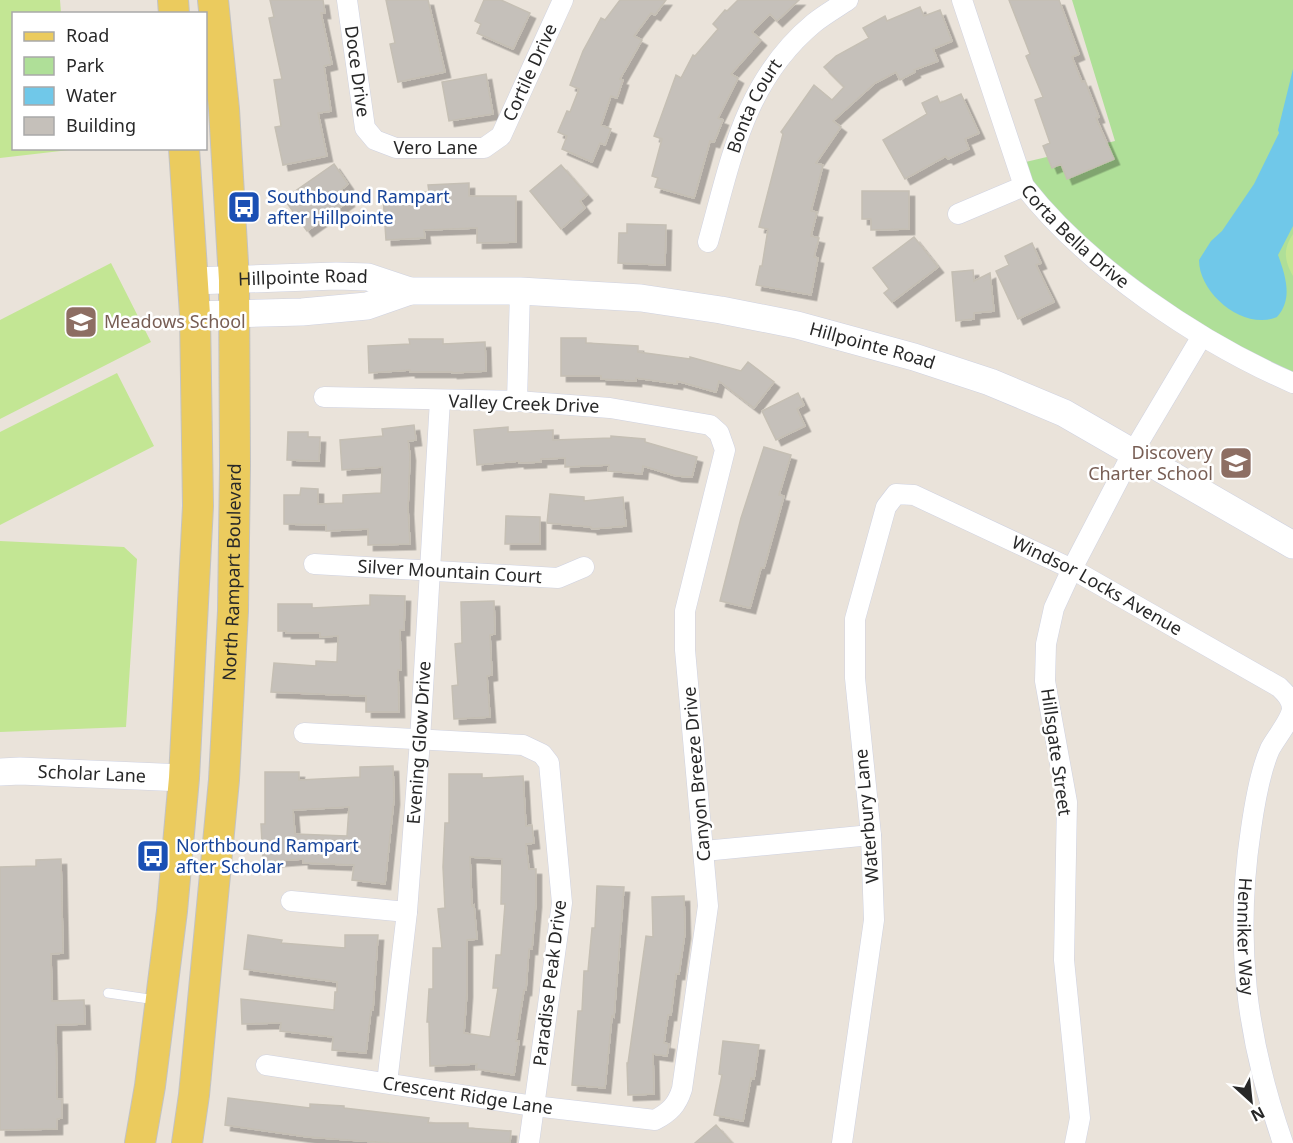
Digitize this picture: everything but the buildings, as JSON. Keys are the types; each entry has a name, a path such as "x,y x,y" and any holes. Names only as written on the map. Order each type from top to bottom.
{"main road":[{"name":"North Rampart Boulevard","path":"187,1143 194,1095 224,780 233,611 236,466 234,280 224,109 213,0"},
{"name":"North Rampart Boulevard","path":"140,1143 150,1086 172,911 184,778 198,506 195,315 184,150"},
{"path":"184,778 197,794 217,849"}],"street":[{"name":"Doce Drive","path":"347,0 365,128 375,140"},
{"name":"Cortile Drive","path":"495,142 501,136 563,0"},
{"name":"Bonta Court","path":"708,242 743,121 761,84 784,53 814,23 848,0"},
{"name":"Corta Bella Drive","path":"963,0 1024,186 1040,206 1133,289 1202,336 1293,383"},
{"name":"Vero Lane","path":"375,140 396,148 484,148 495,142"},
{"path":"958,214 1024,186"},
{"name":"Hillpointe Road","path":"193,281 368,277 410,291 520,291 640,298 721,310 797,325 914,357 990,382 1064,413 1293,545"},
{"name":"Hillpointe Road","path":"195,315 302,312 367,306 410,291"},
{"path":"517,401 520,291"},
{"name":"Hillsgate Street","path":"1075,1143 1080,1118 1064,960 1067,802 1045,681 1046,644 1054,608 1072,569 1133,452 1202,336"},
{"name":"Valley Creek Drive","path":"324,397 517,401 610,408 710,425 719,434"},
{"name":"Evening Glow Drive","path":"387,1083 407,912 420,740 440,400"},
{"name":"Canyon Breeze Drive","path":"668,1113 678,1103 682,1089 708,906 685,650 685,611 725,450 719,434"},
{"name":"Windsor Locks Avenue","path":"896,494 914,495 1072,569 1279,687 1289,697"},
{"name":"Waterbury Lane","path":"842,1143 874,920 871,835 855,678 855,619 886,507 896,494"},
{"name":"Silver Mountain Court","path":"314,564 558,578 584,567"},
{"name":"Henniker Way","path":"1283,1143 1268,1099 1253,1039 1244,977 1242,925 1246,863 1254,811 1269,751 1292,710 1289,697"},
{"path":"304,733 420,740"},
{"name":"Paradise Peak Drive","path":"420,740 523,745 542,754 549,764 562,903 529,1143"},
{"name":"Scholar Lane","path":"0,772 184,778"},
{"path":"704,851 871,835"},
{"path":"291,901 407,912"},
{"name":"Crescent Ridge Lane","path":"266,1065 534,1106 655,1120 668,1113"}],"lane":[{"path":"108,993 160,1000"}],"green space":[{"path":"0,0 60,0 61,12 12,12 12,150 69,150 0,158"},
{"path":"1072,0 1293,0 1293,383 1202,336 1081,245 1017,164 1115,141"},
{"path":"1293,234 1293,276 1288,265 1286,250"},
{"path":"111,263 151,342 0,419 0,320"},
{"path":"117,373 154,446 0,525 0,432"},
{"path":"0,541 124,547 137,559 126,727 0,732"}],"water":[{"path":"1293,69 1293,226 1278,255 1285,280 1285,303 1277,317 1264,320 1251,319 1238,314 1215,297 1201,273 1199,260 1254,184 1279,133"}],"place":[{"name":"Southbound Rampart after Hillpointe","path":"244,207"},
{"name":"Meadows School","path":"81,322"},
{"name":"Discovery Charter School","path":"1236,463"},
{"name":"Northbound Rampart after Scholar","path":"153,856"}]}
